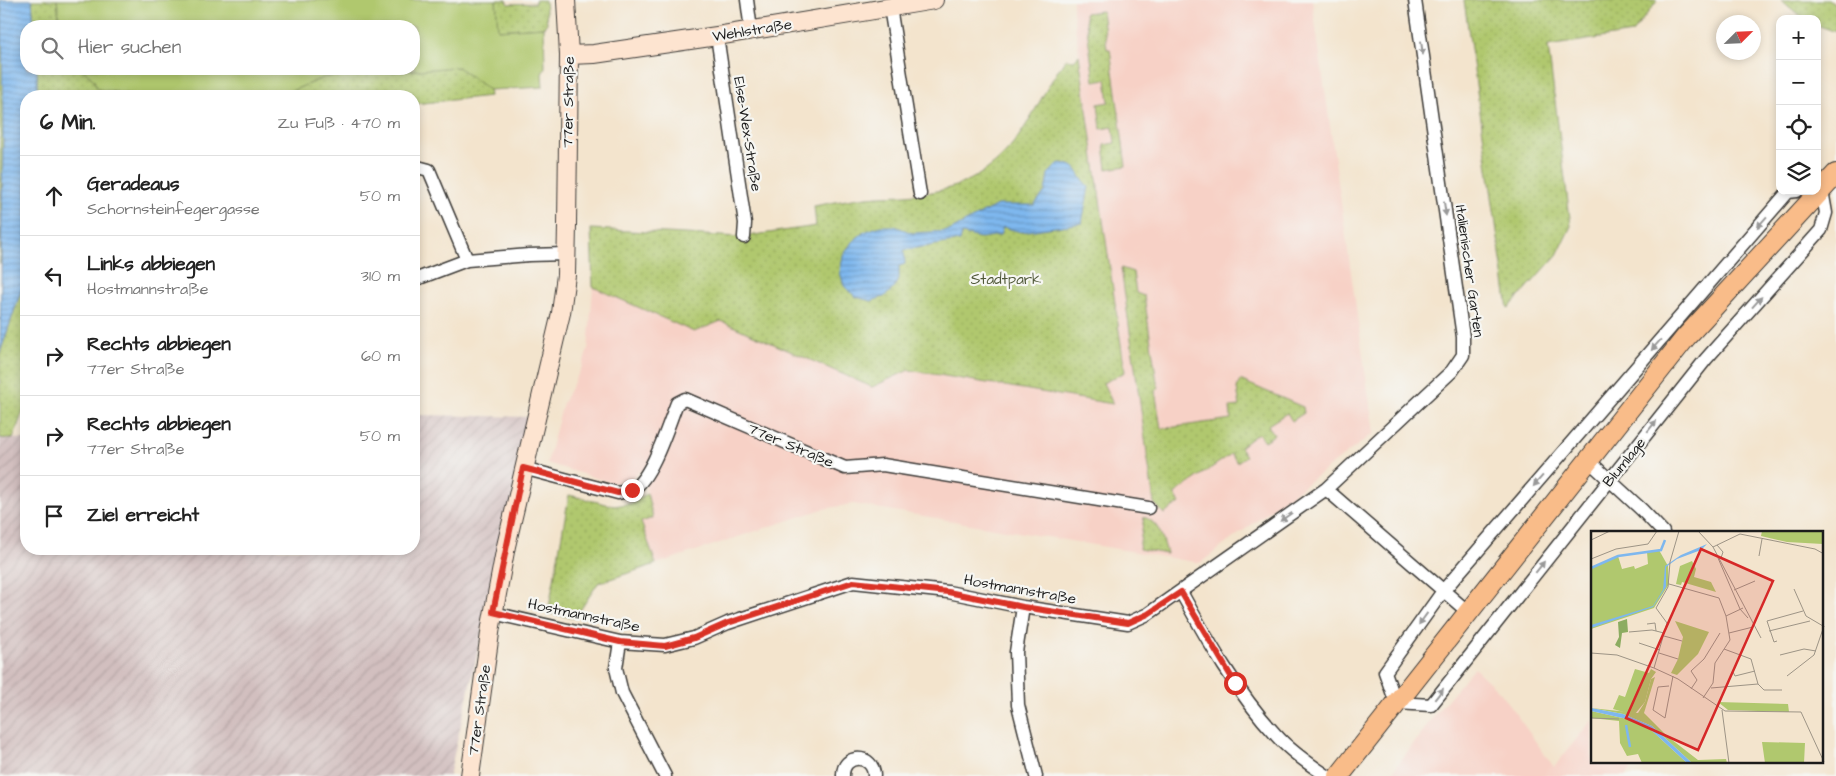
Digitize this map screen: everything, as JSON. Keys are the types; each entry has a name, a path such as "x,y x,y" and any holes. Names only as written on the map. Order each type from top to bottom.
{"main road":[{"name":"Blumlage","path":"1821,188 1836,174"},
{"name":"Blumlage","path":"1339,776 1468,612 1565,470 1589,461 1686,337 1722,283 1814,195"}],"street":[{"name":"77er Straße","path":"470,776 493,612 523,468 561,313 566,275 569,55 566,0"},
{"path":"747,0 751,30"},
{"name":"Italienischer Garten","path":"1326,489 1452,371 1463,355 1463,337 1415,0"},
{"name":"Wehlstraße","path":"569,55 594,54 717,36 928,1"},
{"path":"890,8 920,194"},
{"name":"Else-Wex-Straße","path":"717,36 745,223 744,237"},
{"path":"420,168 429,170 467,260"},
{"name":"Blumlage","path":"1786,195 1722,283 1565,470 1443,591 1385,672 1396,703 1431,705 1706,359 1821,230 1831,213 1821,194"},
{"path":"420,278 467,260 566,254"},
{"name":"77er Straße","path":"523,468 618,493 632,490 645,478 677,402 685,399 845,468 883,465 1148,508"},
{"path":"1589,461 1610,479 1662,531"},
{"path":"1326,489 1468,612"},
{"name":"Hostmannstraße","path":"493,612 620,642 665,646 694,638 728,623 853,582 948,592 1023,607 1128,623 1148,614 1181,592 1326,489"},
{"path":"1181,592 1235,683 1276,736 1326,776"},
{"path":"1023,607 1016,652 1018,705 1036,776"},
{"path":"620,642 616,668 622,693 665,776"},
{"path":"843,776 847,763 860,758 869,762 874,771 874,776"}],"shaded area":[{"path":"1073,0 1312,0 1374,433 1200,563 853,504 823,509 656,564 641,522 653,517 641,470 629,480 615,484 547,463 563,403 581,369 588,350 593,287 694,331 721,321 872,387 909,370 1112,404 1102,383 1125,372 1073,12"},
{"path":"420,415 532,417 449,776 0,776 0,438 20,439 20,555 420,555"},
{"path":"1474,668 1500,692 1554,767 1591,721 1591,764 1635,764 1625,776 1392,776 1391,774 1437,712"}],"green space":[{"path":"32,0 57,0 59,20 34,20"},
{"path":"57,0 496,0 498,30 544,27 545,67 542,74 543,87 489,90 458,67 420,70 420,20 59,20"},
{"path":"496,0 507,0 508,4 535,3 535,0 545,0 547,23 544,27 497,30"},
{"path":"1464,0 1658,0 1632,33 1548,46 1571,226 1557,255 1508,309"},
{"path":"1781,0 1828,0 1836,5 1836,32 1821,26 1821,15 1799,15"},
{"path":"0,1 2,13 3,143 0,264"},
{"path":"1102,11 1107,49 1110,49 1126,166 1107,169 1104,145 1115,143 1113,127 1101,129 1098,104 1109,102 1106,79 1094,81 1085,13"},
{"name":"Stadtpark","path":"1079,55 1125,372 1103,383 1113,404 909,370 872,387 721,321 694,332 593,287 591,229 741,237 816,226 814,206 867,197 931,192 958,185 971,179 994,164 1014,143 1066,59 1074,60"},
{"path":"458,67 489,90 490,96 420,103 420,90 294,90 325,77 420,75 420,70"},
{"path":"37,75 89,75 94,80 97,89 103,90 37,90"},
{"path":"89,75 352,75 325,77 294,90 103,90 97,89 94,80"},
{"path":"1121,268 1133,272 1136,293 1144,296 1158,389 1155,390 1161,429 1231,419 1230,407 1240,406 1237,388 1240,380 1303,407 1304,413 1292,421 1287,413 1268,425 1274,435 1264,441 1258,433 1240,447 1246,456 1237,462 1231,454 1174,494 1180,503 1164,514 1154,503"},
{"path":"20,294 20,420 13,439 0,438 0,353"},
{"path":"647,493 653,518 641,522 656,564 598,583 575,618 548,613 569,495 614,506 634,503"},
{"path":"1144,517 1157,527 1167,554 1139,549"}],"water":[{"path":"0,0 32,0 34,20 20,20 20,75 37,75 37,90 20,90 20,294 0,353 3,143 2,13"},
{"path":"1059,163 1075,168 1089,187 1082,223 1021,232 1003,227 1000,235 981,238 962,234 960,241 904,250 905,264 899,266 899,277 894,288 884,297 871,301 856,297 844,286 840,272 843,256 852,242 864,232 880,226 895,226 912,233 949,231 997,205 1034,205 1045,192 1048,174"}],"route":[{"path":"632,490 618,493 523,468 493,612 620,642 665,646 694,638 728,623 853,582 948,592 1023,607 1128,623 1148,614 1181,592 1235,683"}]}
